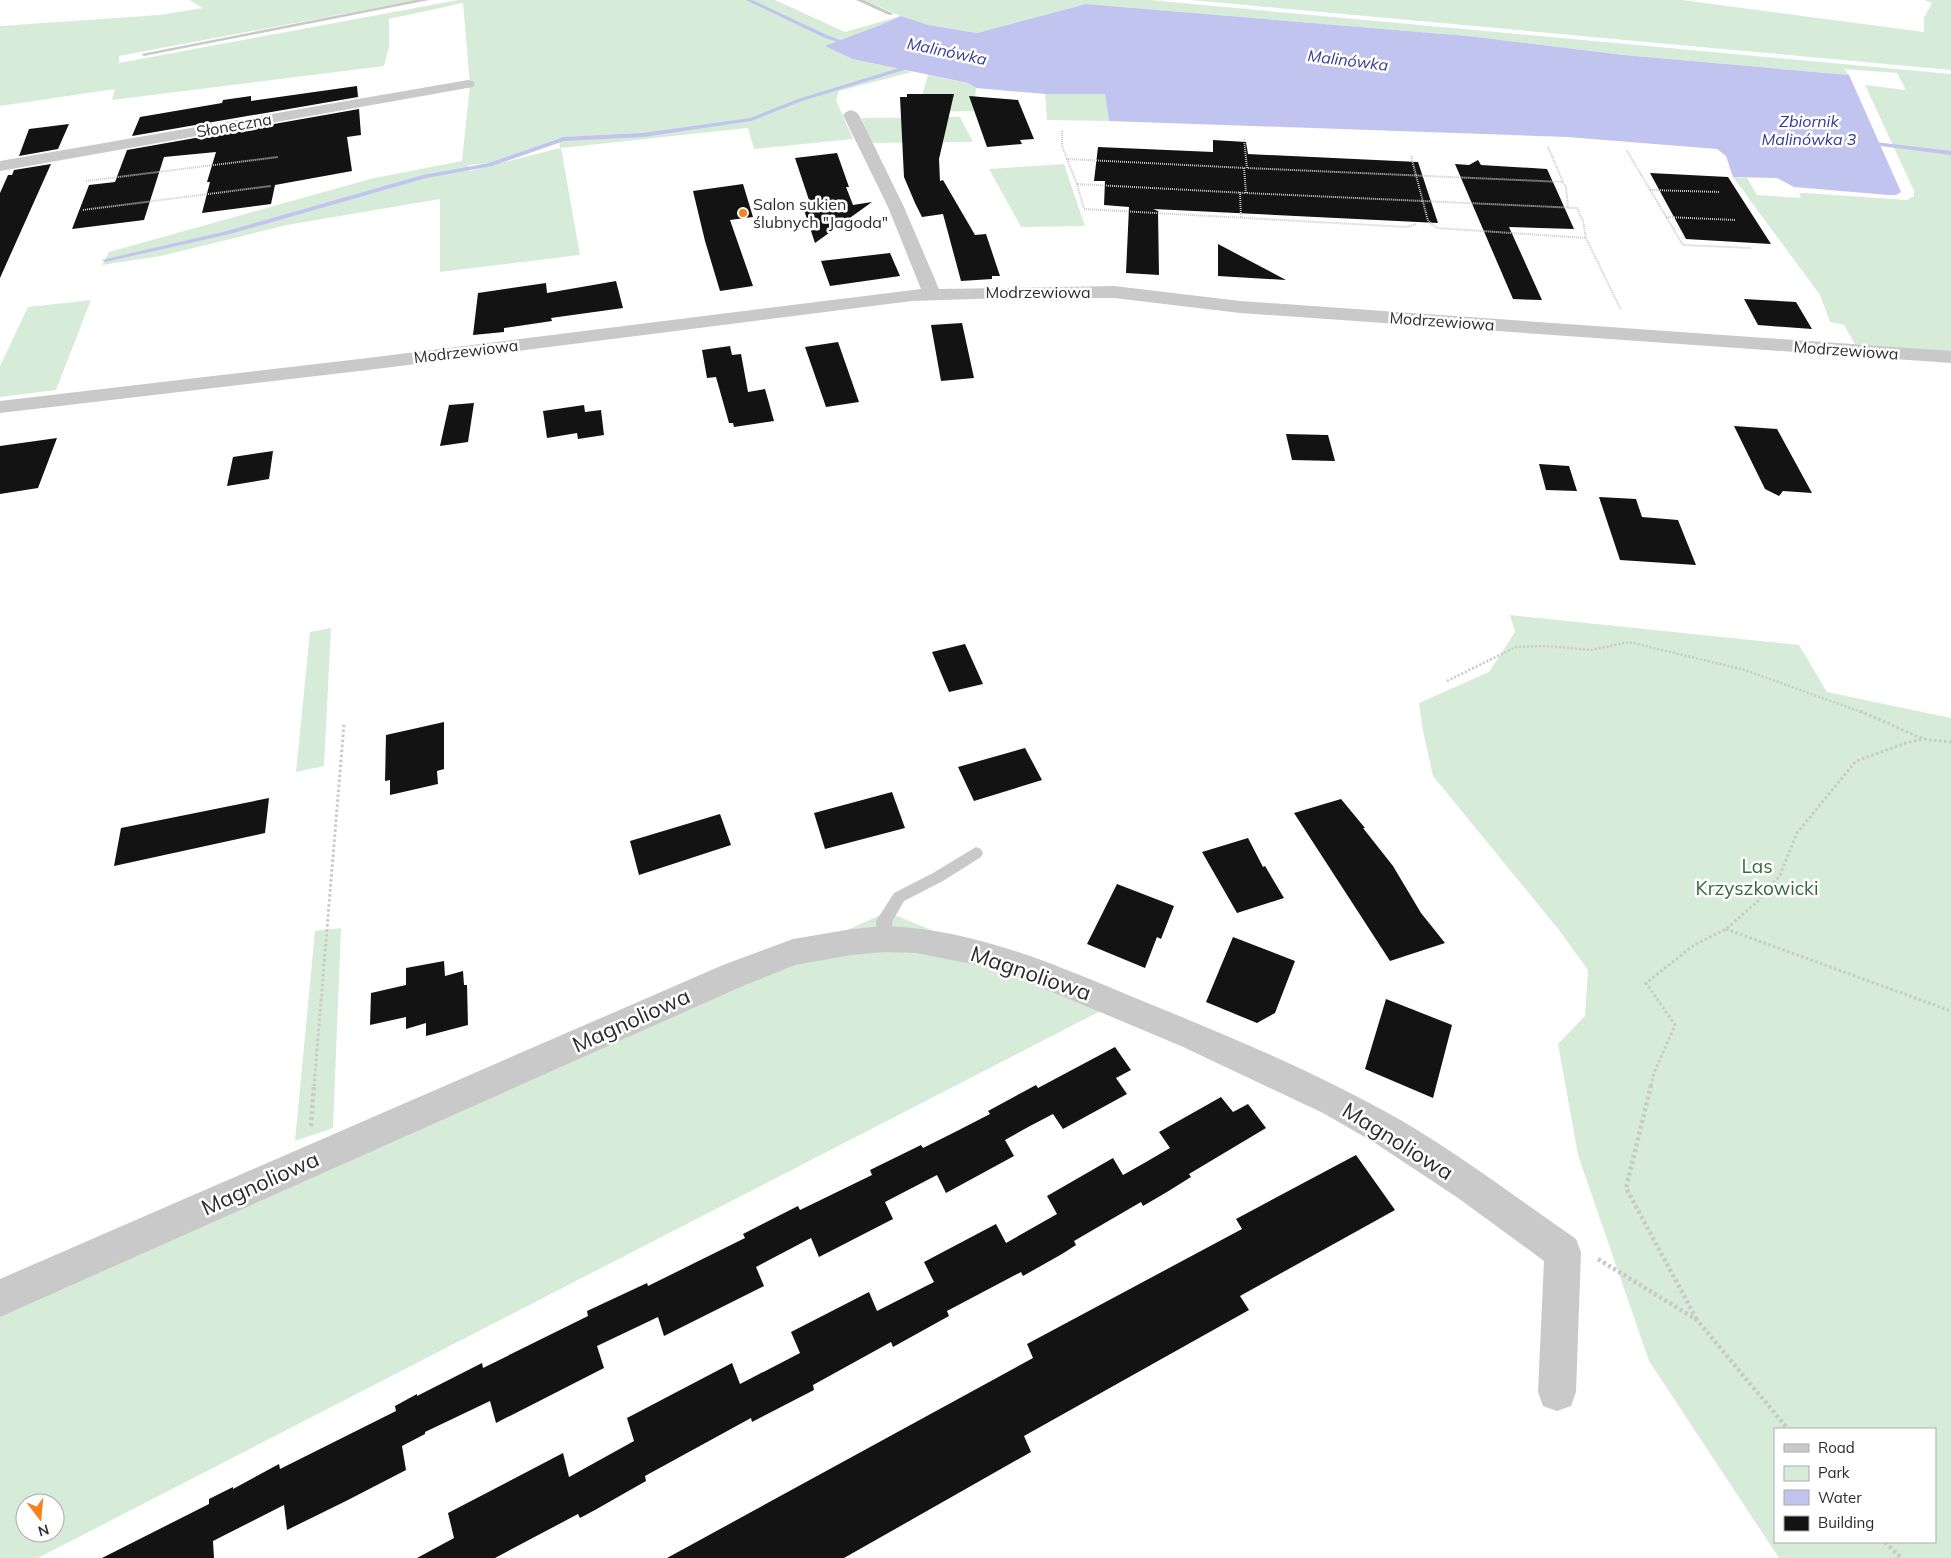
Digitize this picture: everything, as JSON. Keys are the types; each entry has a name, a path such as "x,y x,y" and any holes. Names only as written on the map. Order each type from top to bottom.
{"street":[{"name":"Słoneczna","path":"0,166 468,84"},
{"path":"851,114 896,207 932,294"},
{"name":"Modrzewiowa","path":"0,407 368,364 792,309 932,294 1114,292 1240,306 1633,336 1951,357"},
{"name":"Magnoliowa","path":"0,1298 734,975 793,952 852,942 885,940 925,942 977,952 1024,966 1201,1040 1335,1102 1387,1132 1470,1186 1563,1252"},
{"path":"1556,1392 1563,1252"}],"lane":[{"path":"144,54 426,0"},
{"path":"859,0 891,14"},
{"path":"885,940 884,921 899,897 938,877 976,854"}],"path":[{"path":"1062,131 1062,146 1084,209 1407,226 1417,224"},
{"path":"1244,139 1246,193"},
{"path":"1548,147 1566,187 1568,208"},
{"path":"1627,151 1683,245 1751,248"},
{"path":"1411,156 1428,221 1437,228 1586,238"},
{"path":"86,181 278,157"},
{"path":"1067,159 1416,177 1563,182"},
{"path":"1076,184 1576,208 1583,221 1586,238 1633,336"},
{"path":"83,210 271,186"},
{"path":"1650,190 1720,192"},
{"path":"1240,192 1241,218"},
{"path":"1666,217 1735,220"},
{"path":"1447,680 1516,647 1546,646 1592,650 1629,642 1745,670 1865,713 1923,739 1951,742"},
{"path":"309,1162 344,724"},
{"path":"1787,1428 1697,1320 1626,1188 1654,1073 1675,1025 1646,983 1694,945 1726,929 1757,902 1780,875 1797,833 1856,761 1906,743 1923,739"},
{"path":"1726,929 1951,1011"},
{"path":"1563,1252 1586,1252 1697,1320"},
{"path":"1885,1543 1901,1558"}],"green space":[{"path":"189,0 417,0 119,56 119,63 458,0 775,0 845,32 900,16 865,0 1149,0 1951,74 1951,352 1855,344 1844,325 1830,322 1820,295 1733,177 1747,178 1757,195 1801,198 1799,193 1804,193 1907,200 1914,196 1914,191 1865,85 1906,90 1897,73 1844,69 1849,75 1624,55 1468,36 1086,4 977,33 929,25 901,16 878,26 889,66 912,72 839,91 836,100 853,139 754,149 748,128 561,148 580,255 440,272 440,199 287,225 161,256 102,265 109,252 374,178 462,161 470,85 463,3 389,19 389,47 384,66 112,100 115,89 0,106 0,26 159,15 203,8","holes":["559,138 560,148 469,171 468,165 490,163"]},
{"path":"1191,0 1682,0 1924,32 1924,18 1932,3 1924,0 1951,0 1951,70"},
{"path":"928,75 968,83 976,88 974,111 917,112"},
{"path":"1045,94 1105,94 1109,121 1047,120"},
{"path":"960,117 973,142 872,143 861,118"},
{"path":"1064,164 1085,226 1021,227 989,169"},
{"path":"91,300 56,390 0,397 0,366 28,307"},
{"name":"Las Krzyszkowicki","path":"1510,615 1799,645 1827,692 1951,718 1951,1558 1779,1558 1649,1361 1578,1155 1558,1044 1585,1016 1588,970 1559,930 1433,776 1419,703 1489,672 1515,632"},
{"path":"331,628 324,766 296,772 310,632"},
{"path":"887,912 1114,1004 38,1558 0,1558 0,1315"},
{"path":"341,928 333,1128 295,1141 315,931"}],"water":[{"name":"Zbiornik Malinówka 3","path":"1086,4 1468,36 1624,55 1849,75 1901,192 1896,195 1888,195 1794,187 1777,178 1733,177 1726,156 1717,149 1567,137 1109,121 1105,94 1045,94 976,88 968,83 853,59 825,46 901,16 929,25 977,33"}],"building":[{"path":"357,86 358,97 132,136 140,117 251,96 251,101"},
{"path":"907,94 954,94 939,159 940,181 943,180 975,235 986,234 1000,276 992,276 992,279 961,281 943,214 922,217 904,177 900,97 907,97"},
{"path":"969,96 1018,100 1034,139 1020,140 1022,144 987,147"},
{"path":"359,109 361,135 347,137 352,171 275,185 271,204 202,213 210,182 207,182 216,152 164,157 144,220 72,229 89,185 115,182 127,150"},
{"path":"69,124 58,149 19,156 29,129"},
{"path":"1213,140 1246,142 1248,154 1418,162 1438,223 1153,209 1158,211 1159,275 1126,273 1129,207 1104,205 1105,181 1094,181 1098,147 1213,152"},
{"path":"837,153 853,205 872,202 815,243 804,210 812,209 795,158"},
{"path":"1478,160 1481,165 1547,169 1574,229 1509,227 1542,300 1513,299 1455,164 1469,165"},
{"path":"51,164 0,278 0,193 8,175 12,175 14,170"},
{"path":"1650,173 1728,177 1771,244 1686,239"},
{"path":"743,184 753,217 730,220 753,286 720,291 693,191"},
{"path":"1218,244 1286,280 1218,276"},
{"path":"890,253 900,276 830,286 821,261"},
{"path":"616,281 623,308 551,318 552,321 504,328 504,332 473,335 478,293 546,283 547,293"},
{"path":"1744,299 1796,302 1812,329 1758,325"},
{"path":"962,323 974,378 941,381 931,325"},
{"path":"838,342 859,402 826,407 805,347"},
{"path":"730,346 732,355 741,354 748,392 765,389 774,421 734,427 733,423 729,423 716,377 707,378 702,350"},
{"path":"474,403 468,442 440,446 449,405"},
{"path":"584,405 585,412 601,410 604,435 578,439 577,433 547,438 543,411"},
{"path":"1734,426 1777,429 1812,493 1783,491 1779,496 1765,489"},
{"path":"1286,434 1328,435 1335,461 1292,460"},
{"path":"57,438 38,488 0,494 0,446"},
{"path":"273,451 269,479 227,486 233,457"},
{"path":"1539,464 1569,466 1577,491 1546,490"},
{"path":"1599,497 1636,499 1642,517 1678,520 1696,565 1620,560"},
{"path":"965,644 983,684 949,692 932,652"},
{"path":"444,722 444,769 437,771 438,784 390,795 390,780 385,781 386,735"},
{"path":"1025,748 1042,780 974,801 958,767"},
{"path":"892,792 905,828 825,849 814,813"},
{"path":"269,798 265,833 114,866 121,828"},
{"path":"1341,799 1393,866 1421,913 1445,943 1390,961 1294,813"},
{"path":"720,814 731,845 639,875 630,841"},
{"path":"1248,838 1263,867 1265,866 1284,898 1237,913 1202,852"},
{"path":"1117,884 1174,906 1161,939 1157,937 1145,968 1087,944"},
{"path":"1233,937 1295,961 1275,1013 1257,1023 1206,1002"},
{"path":"444,961 445,976 463,971 464,985 467,985 468,1025 426,1036 426,1023 406,1029 406,1017 370,1025 371,993 406,985 406,968"},
{"path":"1386,999 1452,1025 1433,1098 1365,1069"},
{"path":"1115,1047 1131,1070 1116,1078 1127,1094 1063,1129 1053,1114 1030,1126 1005,1140 1014,1156 946,1193 937,1175 885,1202 893,1219 819,1257 811,1238 756,1267 764,1286 664,1336 658,1317 597,1346 604,1368 496,1423 490,1401 425,1432 425,1434 402,1446 406,1470 348,1500 287,1530 284,1505 213,1541 214,1558 102,1558 209,1504 209,1499 233,1487 233,1489 279,1464 280,1469 396,1411 395,1406 417,1394 417,1396 482,1363 483,1368 588,1316 587,1311 647,1283 648,1286 745,1238 743,1234 798,1206 800,1210 872,1175 870,1170 921,1145 923,1148 957,1131 990,1114 988,1111 1036,1085 1038,1088"},
{"path":"1221,1097 1233,1112 1248,1104 1266,1128 1189,1174 1191,1177 1167,1192 1143,1206 1141,1202 1074,1241 1076,1245 1062,1254 1023,1276 1021,1272 947,1311 949,1316 893,1347 891,1342 813,1385 814,1390 752,1422 751,1418 645,1476 646,1481 580,1518 578,1514 495,1558 417,1558 454,1538 448,1513 563,1453 569,1477 634,1441 627,1418 732,1363 740,1384 800,1353 791,1332 869,1292 877,1311 934,1282 924,1262 996,1224 1006,1243 1057,1214 1047,1196 1113,1158 1123,1175 1146,1162 1170,1148 1159,1132"},
{"path":"1356,1155 1395,1210 1240,1296 1249,1310 1024,1436 1031,1452 844,1558 667,1558 1033,1358 1027,1344 1242,1229 1236,1219"}],"waterway":[{"name":"Malinówka","path":"748,0 825,36 850,45"},
{"path":"105,260 228,233 425,176 490,165 563,139 643,135 751,119 800,100 912,66"},
{"name":"Malinówka","path":"1867,143 1951,153"}],"place":[{"name":"Salon sukien ślubnych \"Jagoda\"","path":"743,213"}]}
